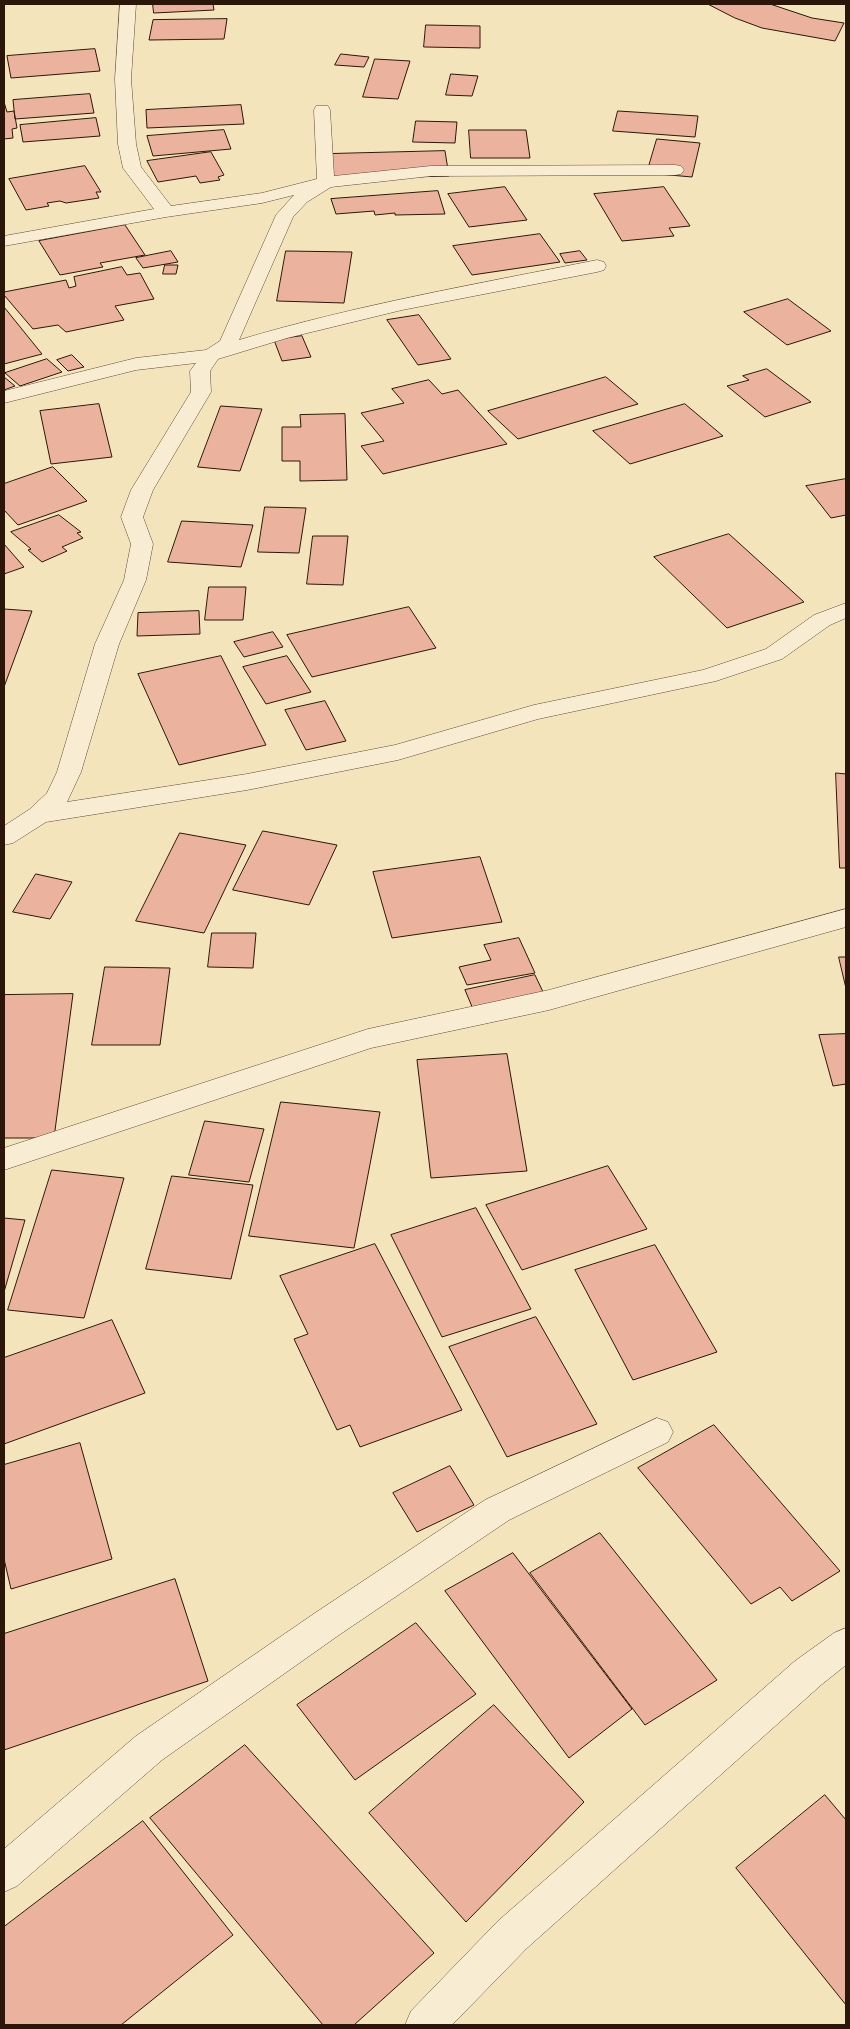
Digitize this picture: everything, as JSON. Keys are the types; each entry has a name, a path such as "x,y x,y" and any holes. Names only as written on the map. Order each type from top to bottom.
{"street":[{"path":"128,4 123,79 127,144 132,168 166,212"},
{"path":"322,110 326,182"},
{"path":"4,241 166,212 262,198 326,182 431,171 675,170"},
{"path":"4,837 39,815 58,797 69,772 108,644 135,580 142,544 132,518 142,490 202,392 200,372 211,355 228,344 285,216 301,198 326,182"},
{"path":"4,397 136,364 211,355 280,334 402,304 597,266"},
{"path":"39,815 247,782 398,752 534,712 708,676 774,654 822,620 846,610"},
{"path":"4,1159 368,1038 549,1000 846,918"},
{"path":"4,1873 149,1748 335,1618 498,1510 657,1432"},
{"path":"425,2025 512,1936 808,1673 846,1644"}],"building":[{"path":"153,4 213,4 214,10 154,13"},
{"path":"708,4 770,4 812,18 844,23 835,41 762,28 735,18"},
{"path":"227,19 224,39 149,40 153,20"},
{"path":"426,25 480,26 480,48 424,47"},
{"path":"95,49 100,71 11,78 7,56"},
{"path":"341,54 369,57 364,67 335,65"},
{"path":"375,59 410,61 398,99 363,97"},
{"path":"451,74 478,76 472,96 446,95"},
{"path":"90,94 94,113 15,119 13,100"},
{"path":"4,102 7,112 14,111 17,128 12,129 13,138 4,139"},
{"path":"241,105 244,124 147,128 146,110"},
{"path":"618,111 698,116 695,137 613,131"},
{"path":"96,118 100,136 23,142 20,125"},
{"path":"416,121 457,122 455,143 413,142"},
{"path":"224,130 231,149 153,156 147,136"},
{"path":"469,130 526,130 530,158 471,158"},
{"path":"657,139 700,143 692,177 647,173"},
{"path":"445,151 449,176 331,179 329,154"},
{"path":"211,152 224,175 218,177 220,180 200,183 196,176 158,182 147,161"},
{"path":"85,166 101,192 96,192 99,198 66,203 60,201 47,203 49,206 26,210 9,179"},
{"path":"505,187 527,220 469,227 448,194"},
{"path":"664,187 690,226 669,228 674,236 622,241 594,194"},
{"path":"438,191 445,214 395,215 395,213 375,215 374,211 336,214 331,199"},
{"path":"125,225 145,255 100,263 103,267 60,275 39,241"},
{"path":"540,234 560,262 472,275 453,246"},
{"path":"171,251 178,262 143,268 136,258"},
{"path":"286,251 352,252 344,303 277,301"},
{"path":"580,251 587,260 565,263 560,254"},
{"path":"165,265 178,265 176,274 163,274"},
{"path":"122,267 127,275 140,273 154,299 115,306 124,320 66,332 58,325 33,329 4,295 4,292 66,280 69,288 76,286 74,277"},
{"path":"788,299 831,331 787,345 744,312"},
{"path":"4,307 42,354 4,364"},
{"path":"419,315 451,359 418,365 387,320"},
{"path":"302,336 311,357 282,361 274,340"},
{"path":"72,355 84,367 68,371 57,360"},
{"path":"47,359 62,372 20,386 5,373"},
{"path":"767,369 811,402 765,417 727,386 749,380 743,376"},
{"path":"4,377 15,386 4,390"},
{"path":"606,377 638,404 518,439 488,411"},
{"path":"429,380 442,394 458,390 507,444 383,474 361,446 384,441 361,413 404,403 392,389"},
{"path":"99,404 112,457 51,464 40,411"},
{"path":"685,404 723,436 630,464 593,431"},
{"path":"221,406 262,409 240,471 198,467"},
{"path":"345,414 347,480 300,481 300,461 282,461 282,427 301,427 300,415"},
{"path":"53,467 87,501 18,525 4,510 4,484"},
{"path":"846,479 846,515 831,518 806,486"},
{"path":"265,507 306,508 299,553 258,552"},
{"path":"59,515 81,532 77,533 83,538 62,547 67,551 42,562 28,550 31,549 11,532"},
{"path":"182,521 253,525 241,567 168,562"},
{"path":"729,534 804,602 727,628 654,557"},
{"path":"313,536 348,536 343,585 307,584"},
{"path":"4,544 24,567 4,574"},
{"path":"209,587 246,587 243,620 205,620"},
{"path":"409,607 436,648 312,677 287,635"},
{"path":"4,609 32,611 4,687"},
{"path":"199,611 200,634 137,636 138,613"},
{"path":"273,632 283,647 244,657 234,642"},
{"path":"221,656 266,745 179,765 138,674"},
{"path":"287,656 311,692 266,704 243,667"},
{"path":"325,701 346,741 306,750 285,710"},
{"path":"836,773 846,774 846,868 840,868"},
{"path":"263,831 337,845 309,905 233,890"},
{"path":"180,833 246,845 204,933 136,921"},
{"path":"480,857 502,922 392,938 373,872"},
{"path":"36,874 72,882 50,919 13,912"},
{"path":"212,933 256,933 253,968 208,967"},
{"path":"519,938 535,973 467,985 459,967 491,960 484,945"},
{"path":"839,957 846,957 846,988"},
{"path":"105,967 170,968 160,1045 92,1045"},
{"path":"535,975 544,994 473,1009 465,990"},
{"path":"73,994 54,1138 4,1138 4,995"},
{"path":"846,1034 846,1084 833,1086 819,1035"},
{"path":"507,1054 527,1171 431,1178 417,1060"},
{"path":"281,1102 380,1112 354,1248 249,1236"},
{"path":"205,1121 264,1129 249,1182 189,1175"},
{"path":"608,1166 647,1229 522,1270 486,1205"},
{"path":"52,1170 124,1178 84,1318 8,1310"},
{"path":"172,1176 253,1185 231,1279 146,1269"},
{"path":"476,1208 531,1309 442,1337 391,1235"},
{"path":"4,1218 25,1220 4,1292"},
{"path":"375,1244 462,1410 360,1447 350,1425 337,1430 294,1339 308,1334 280,1276"},
{"path":"655,1245 717,1352 633,1380 575,1270"},
{"path":"536,1317 597,1424 507,1457 449,1347"},
{"path":"112,1320 145,1393 4,1444 4,1358"},
{"path":"714,1425 840,1571 792,1601 780,1587 751,1604 638,1468"},
{"path":"80,1443 112,1559 11,1589 4,1559 4,1465"},
{"path":"450,1466 474,1505 417,1532 393,1493"},
{"path":"600,1533 717,1680 645,1725 530,1573"},
{"path":"513,1553 632,1709 569,1758 445,1591"},
{"path":"175,1579 208,1681 4,1750 4,1634"},
{"path":"416,1623 476,1694 355,1780 297,1705"},
{"path":"494,1705 584,1802 466,1922 369,1813"},
{"path":"245,1745 434,1953 354,2025 323,2025 150,1818"},
{"path":"825,1795 846,1820 846,2005 736,1868"},
{"path":"143,1821 233,1935 121,2025 4,2025 4,1927"}]}
